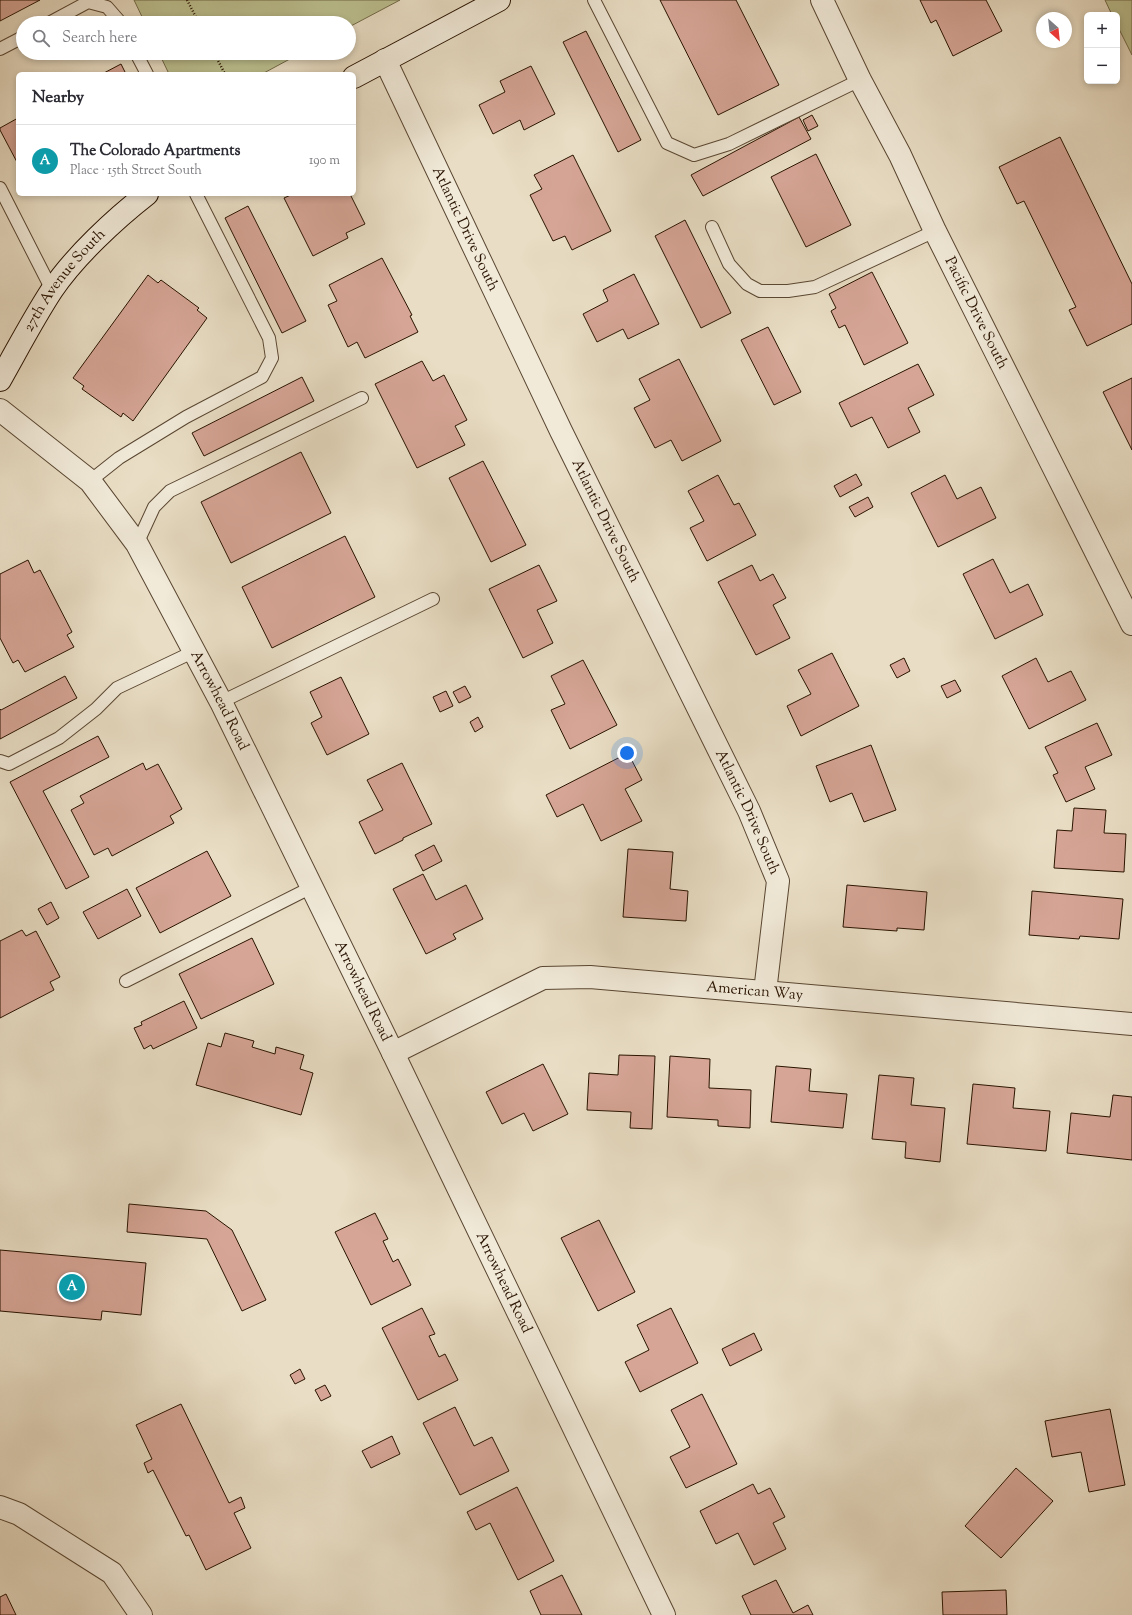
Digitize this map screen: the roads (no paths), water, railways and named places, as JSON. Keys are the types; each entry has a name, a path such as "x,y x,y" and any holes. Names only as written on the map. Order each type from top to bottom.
{"street":[{"path":"356,76 499,0"},
{"name":"Pacific Drive South","path":"822,0 860,80 900,155 935,231 1132,624"},
{"name":"Atlantic Drive South","path":"385,60 561,431 749,811 778,881 765,992"},
{"name":"27th Avenue South","path":"0,380 52,290 76,260 128,209 144,196"},
{"name":"Arrowhead Road","path":"0,410 36,440 90,481 137,544 221,702 393,1053 664,1615"},
{"name":"American Way","path":"393,1053 543,978 590,977 1132,1024"},
{"path":"0,1507 19,1514 112,1573 141,1615"}],"lane":[{"path":"594,0 667,142 694,155 729,144 860,80"},
{"path":"62,16 88,2 107,7 115,16"},
{"path":"0,49 16,41"},
{"path":"140,60 146,72"},
{"path":"0,188 52,290"},
{"path":"90,481 119,458 186,416 262,377 272,358 269,338 197,196"},
{"path":"712,227 730,264 747,284 760,291 788,291 815,287 935,231"},
{"path":"137,544 154,507 170,491 362,398"},
{"path":"221,702 434,599"},
{"path":"0,761 9,764 59,738 96,709 117,688 194,651"},
{"path":"126,981 312,887"}],"place":[{"name":"The Colorado Apartments","path":"72,1287"}]}
